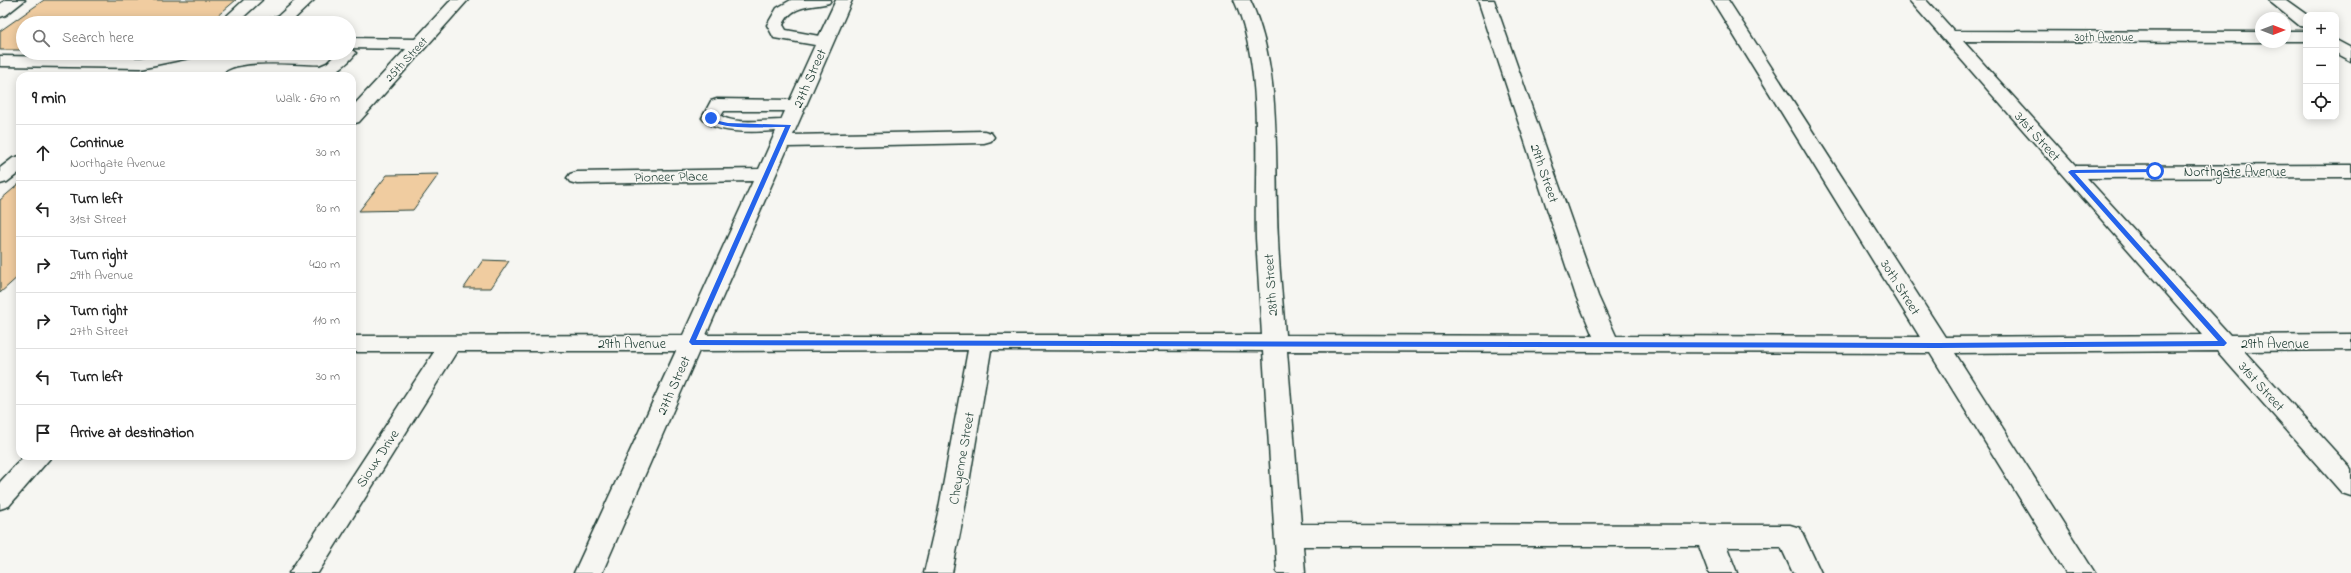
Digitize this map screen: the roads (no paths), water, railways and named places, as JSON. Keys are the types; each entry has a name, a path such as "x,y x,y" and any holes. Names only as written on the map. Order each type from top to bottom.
{"street":[{"path":"0,12 17,0"},
{"path":"235,16 254,0"},
{"path":"288,16 306,0"},
{"name":"25th Street","path":"356,114 460,0"},
{"path":"822,0 792,4 778,17 775,25 780,34 825,42"},
{"name":"27th Street","path":"588,573 844,0"},
{"name":"28th Street","path":"1242,0 1249,15 1256,37 1265,112 1267,238 1292,573"},
{"name":"29th Street","path":"1486,0 1587,296 1608,344"},
{"name":"30th Street","path":"1720,0 2081,573"},
{"name":"31st Street","path":"1917,0 2351,486"},
{"path":"2276,0 2303,20"},
{"name":"30th Avenue","path":"1948,36 2255,36"},
{"path":"2291,36 2303,36"},
{"path":"356,48 420,44"},
{"path":"2339,47 2351,56"},
{"path":"0,61 141,63 155,60"},
{"path":"240,72 322,71 333,67 339,60"},
{"path":"130,72 141,63"},
{"path":"789,124 984,137"},
{"path":"0,178 16,165"},
{"name":"Northgate Avenue","path":"2071,172 2351,171"},
{"name":"Pioneer Place","path":"577,178 766,175"},
{"name":"29th Avenue","path":"356,344 981,342 1938,345 2351,342"},
{"name":"Cheyenne Street","path":"938,573 951,513 981,342"},
{"name":"Sioux Drive","path":"303,573 450,343"},
{"path":"0,499 35,460"},
{"path":"1289,535 1790,536 1807,573"},
{"path":"1709,536 1723,573"}]}
